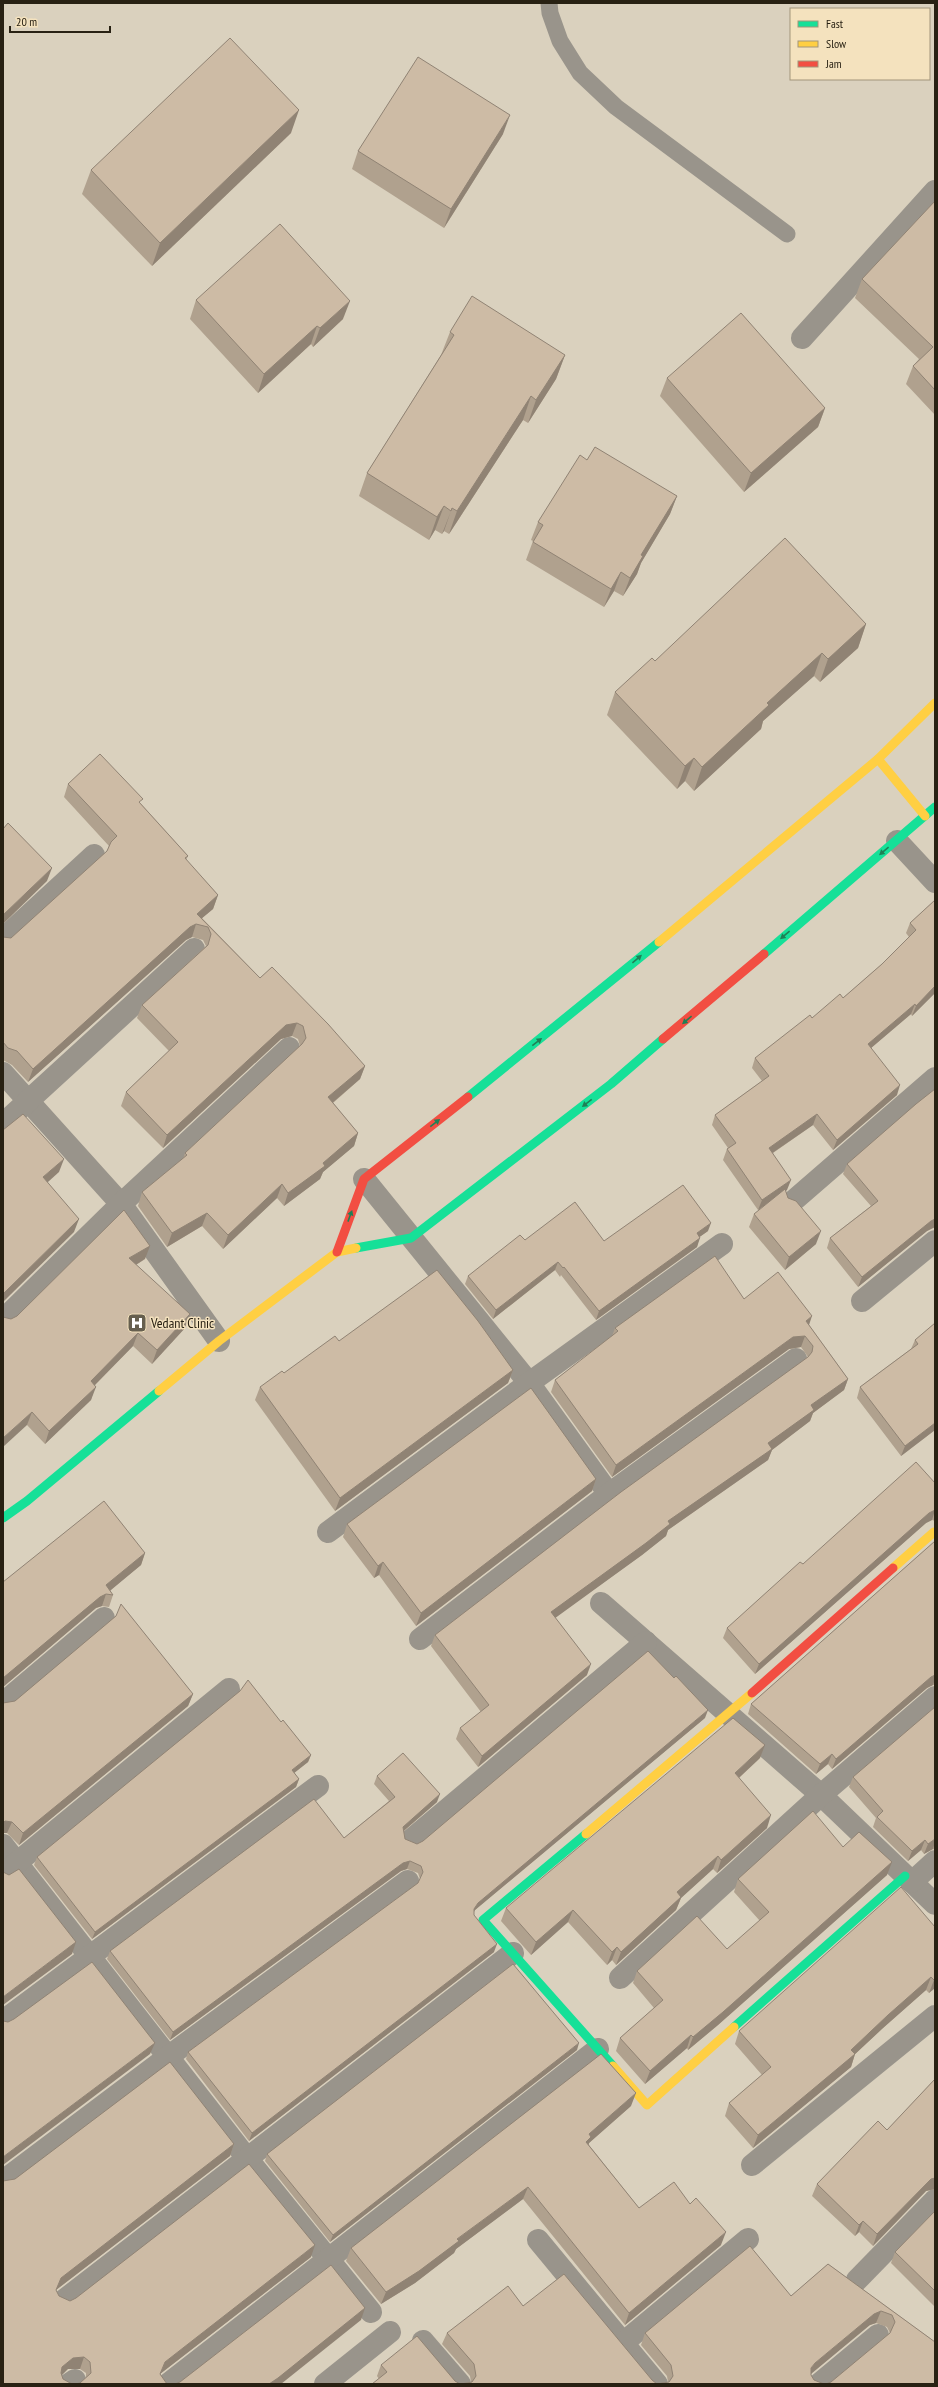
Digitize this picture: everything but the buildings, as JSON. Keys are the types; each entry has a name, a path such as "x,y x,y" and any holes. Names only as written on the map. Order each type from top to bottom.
{"street":[{"path":"802,338 935,191"},
{"path":"337,1252 364,1179 555,1028 878,758 935,703"},
{"path":"878,758 925,816"},
{"path":"3,1518 27,1501 219,1341 337,1252 411,1238 611,1084 935,807"},
{"path":"897,841 935,882"},
{"path":"3,939 94,855"},
{"path":"3,1124 194,949"},
{"path":"3,1320 121,1204 289,1048"},
{"path":"3,1073 121,1204 219,1341"},
{"path":"792,1202 935,1078"},
{"path":"364,1179 529,1383 609,1494"},
{"path":"862,1301 935,1241"},
{"path":"328,1532 529,1383 722,1244"},
{"path":"420,1639 609,1494 796,1359"},
{"path":"934,1532 728,1715 484,1920 647,2105 909,1879 935,1861"},
{"path":"601,1603 821,1795 935,1904"},
{"path":"3,1703 104,1618"},
{"path":"412,1840 646,1642"},
{"path":"10,1869 229,1689"},
{"path":"620,1978 821,1795 935,1697"},
{"path":"3,2021 318,1786"},
{"path":"3,1845 10,1869 89,1956 169,2056 246,2157 371,2312"},
{"path":"3,2181 169,2056 408,1880"},
{"path":"64,2300 246,2157 513,1953"},
{"path":"752,2165 935,2016"},
{"path":"168,2384 598,2050"},
{"path":"857,2280 935,2200"},
{"path":"623,2343 748,2239"},
{"path":"538,2240 657,2384"},
{"path":"325,2384 390,2332"},
{"path":"818,2384 878,2335"},
{"path":"423,2341 460,2384"}],"lane":[{"path":"549,3 550,13 560,41 580,73 616,107 787,234"}],"traffic: fast":[{"path":"764,954 935,807"},
{"path":"468,1097 659,942"},
{"path":"356,1248 411,1238 611,1084 663,1039"},
{"path":"3,1518 27,1501 159,1391"},
{"path":"586,1834 483,1920 613,2066"},
{"path":"734,2027 905,1876"}],"traffic: slow":[{"path":"659,942 878,759 935,703"},
{"path":"878,759 925,816"},
{"path":"159,1391 219,1341 337,1252 356,1248"},
{"path":"893,1568 934,1532"},
{"path":"586,1834 752,1693"},
{"path":"613,2066 647,2105 734,2027"}],"traffic: jam":[{"path":"663,1039 764,954"},
{"path":"337,1252 364,1179 468,1097"},
{"path":"752,1693 893,1568"}],"place":[{"name":"Vedant Clinic","path":"137,1323"}]}
